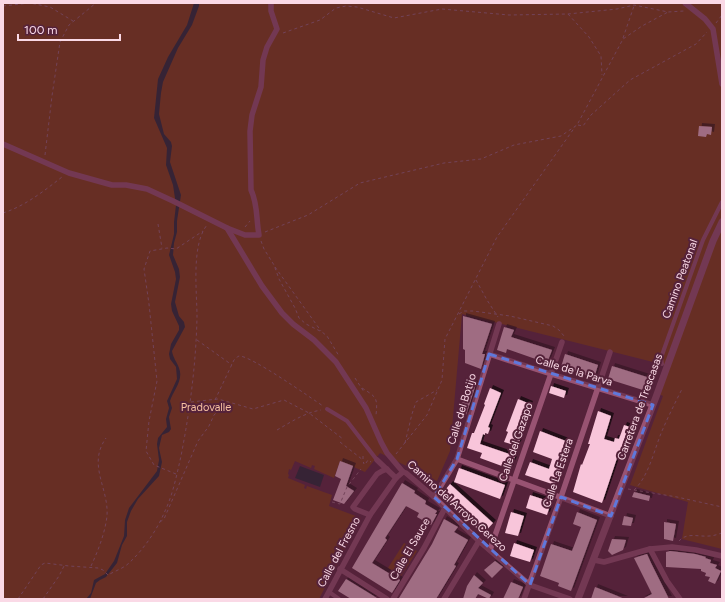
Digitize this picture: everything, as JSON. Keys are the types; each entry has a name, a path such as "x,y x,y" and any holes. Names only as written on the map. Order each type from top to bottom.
{"street":[{"path":"259,235 257,208 255,198 251,190 250,131 252,115 261,87 263,60 267,48 277,29 271,11 271,3"},
{"path":"685,3 708,21 712,28 722,84"},
{"name":"Camino del Arroyo Cerezo","path":"3,144 69,173 112,185 126,185 147,189 173,200 226,228 246,235 259,235"},
{"name":"Camino Peatonal","path":"662,364 661,358 703,240 722,202"},
{"name":"Carretera de Trescasas","path":"578,599 653,406 713,241 722,222"},
{"name":"Camino del Arroyo Cerezo","path":"226,228 262,286 282,313 314,340 336,362 366,408 381,442 403,472 434,497 479,541 530,585 570,599"},
{"name":"Calle del Botijo","path":"434,497 457,459 499,324"},
{"name":"Calle del Gazapo","path":"490,550 562,342"},
{"name":"Calle La Estera","path":"524,599 561,497 610,352"},
{"name":"Calle de la Parva","path":"490,354 653,406"},
{"path":"327,409 346,421 375,462 396,478"},
{"path":"457,459 611,516"},
{"name":"Calle del Fresno","path":"370,514 353,507 377,474 382,470 387,470"},
{"name":"Calle del Fresno","path":"325,599 370,514 396,478 403,472"},
{"name":"Calle El Sauce","path":"392,599 424,548 445,508"},
{"path":"444,599 479,541"},
{"path":"594,560 604,562 650,549 676,547 722,556"},
{"path":"650,549 667,581 680,599"},
{"path":"340,569 387,599"},
{"path":"329,592 339,599"}],"path":[{"path":"3,6 30,3 50,7 74,21"},
{"path":"45,162 52,96 60,42 69,25 96,3"},
{"path":"392,459 427,415 442,380 445,339 458,316 497,236 577,125 622,39 635,3"},
{"path":"275,34 320,20 336,8 346,6 357,7 394,18 442,9 509,15 568,14 618,9 634,5 668,12 694,10"},
{"path":"622,39 668,12"},
{"path":"568,14 589,37 601,56 602,76"},
{"path":"322,332 274,265 264,249 259,235 308,216 360,183 444,163 481,159 514,145 561,136 577,125 583,126 591,115 630,80 696,44 712,28 722,14"},
{"path":"3,213 13,210 69,173"},
{"path":"239,232 253,218 257,208"},
{"path":"177,475 154,465 146,451 149,421 157,381 144,269 150,251 167,248 176,249 203,231 212,220"},
{"path":"158,224 162,249"},
{"path":"18,599 43,563 91,567 103,570 108,575 128,564 149,540 166,511 177,475 193,386 196,339 197,249 203,231"},
{"path":"274,265 279,279 288,293 299,318"},
{"path":"476,280 503,324 499,324"},
{"path":"458,316 464,311 473,311 530,320 552,326 559,330 565,338 562,342"},
{"path":"196,339 232,365"},
{"path":"215,400 236,358 241,356 257,364 327,409"},
{"path":"361,387 375,397 378,402 375,427"},
{"path":"634,490 638,486 652,461 661,432 682,389"},
{"path":"405,444 416,402 437,390"},
{"path":"190,402 215,400 228,402 253,410 284,400 309,413 343,439"},
{"path":"159,522 164,519 198,441 214,416 228,402"},
{"path":"277,430 297,418 309,413 327,409"},
{"path":"91,567 105,528 107,515 106,503 98,467 100,449 106,438"},
{"path":"340,442 363,460 365,464 368,460 375,462"},
{"path":"332,502 340,504 348,484 361,469"},
{"path":"628,489 678,497 722,507"},
{"path":"676,547 680,540 688,535 710,536 722,533"},
{"path":"43,599 59,576 64,565"}],"highlighted area":[{"path":"489,354 653,405 611,516 561,497 530,585 434,497 457,459"}],"green space":[{"name":"Pradovalle","path":"3,3 722,3 722,549 682,539 688,502 630,485 663,396 655,392 665,365 462,314 450,451 437,481 380,453 365,472 340,461 334,478 314,469 315,466 312,465 311,468 295,461 291,470 289,469 288,478 305,485 304,488 306,489 307,486 332,495 329,506 361,518 319,599 3,599"},
{"path":"404,543 417,551 401,576 388,568"}],"water":[{"path":"194,3 199,3 199,6 192,25 178,48 163,82 159,114 164,134 171,142 170,162 181,195 173,255 179,269 180,277 175,302 179,316 184,322 185,327 172,351 179,368 180,377 178,385 170,401 172,408 169,417 171,429 169,432 162,435 159,448 162,462 159,476 138,499 131,511 127,522 127,536 122,545 117,563 106,577 96,583 90,599 86,599 91,593 94,580 105,574 114,561 124,536 125,520 129,508 157,471 159,460 157,444 158,438 167,427 166,419 169,408 167,401 177,379 176,367 170,359 169,354 171,344 179,330 171,304 176,279 169,255 174,234 176,205 173,185 166,165 167,148 154,118 158,79 168,57 187,25"},
{"path":"300,466 324,475 320,487 295,478"}],"building":[{"path":"699,126 712,127 711,135 707,134 706,137 698,136"},
{"path":"463,316 492,324 482,354 485,354 481,369 465,363 465,350 463,349"},
{"path":"504,327 514,330 511,337 552,350 547,363 507,349 506,353 497,350"},
{"path":"565,354 598,365 594,378 561,367"},
{"path":"612,366 650,378 646,391 608,379"},
{"path":"469,382 476,384 466,415 461,414 463,396 464,397"},
{"path":"551,386 566,391 564,398 549,393"},
{"path":"490,388 501,393 488,427 490,428 488,434 483,434 480,444 515,456 510,469 480,458 482,453 467,448 485,405 484,404"},
{"path":"518,399 530,404 522,424 523,425 518,439 520,440 517,446 504,442 508,432 506,431"},
{"path":"598,411 611,416 604,439 614,442 615,438 619,439 624,425 633,428 624,456 618,455 602,503 573,492 581,464 582,465 590,444 588,444"},
{"path":"540,431 571,443 555,485 525,475 530,462 549,469 552,459 533,452"},
{"path":"340,461 353,466 346,486 354,491 344,504 333,500 341,479 335,476"},
{"path":"459,468 505,485 500,499 454,482"},
{"path":"402,483 415,491 414,493 426,501 425,504 437,511 435,514 437,514 431,525 417,517 419,513 406,506 385,538 387,540 372,563 400,580 392,593 352,568"},
{"path":"450,484 493,523 483,534 441,495"},
{"path":"634,492 650,496 649,501 632,497"},
{"path":"530,495 551,502 547,515 526,508"},
{"path":"511,512 524,516 518,536 505,533"},
{"path":"577,512 597,520 571,591 558,586 559,583 540,576 551,544 572,551 581,527 573,524"},
{"path":"624,516 633,518 631,526 622,525"},
{"path":"444,519 458,527 454,532 468,540 454,565 456,566 436,599 399,598 432,544"},
{"path":"664,522 676,524 673,541 664,539"},
{"path":"612,539 626,540 623,550 612,555 608,551"},
{"path":"514,543 534,550 530,562 510,556"},
{"path":"670,551 695,554 711,560 710,563 717,565 715,568 721,571 715,584 708,581 710,577 705,576 706,573 701,571 701,569 666,567 666,552"},
{"path":"647,554 669,599 642,599 652,594 634,558"},
{"path":"495,561 503,567 492,578 484,570"},
{"path":"474,575 483,583 478,588 491,595 489,599 478,594 475,599 463,599 467,586"},
{"path":"346,579 379,599 351,599 338,591"},
{"path":"511,582 523,587 518,599 503,599"},
{"path":"595,587 625,599 591,599"}]}
